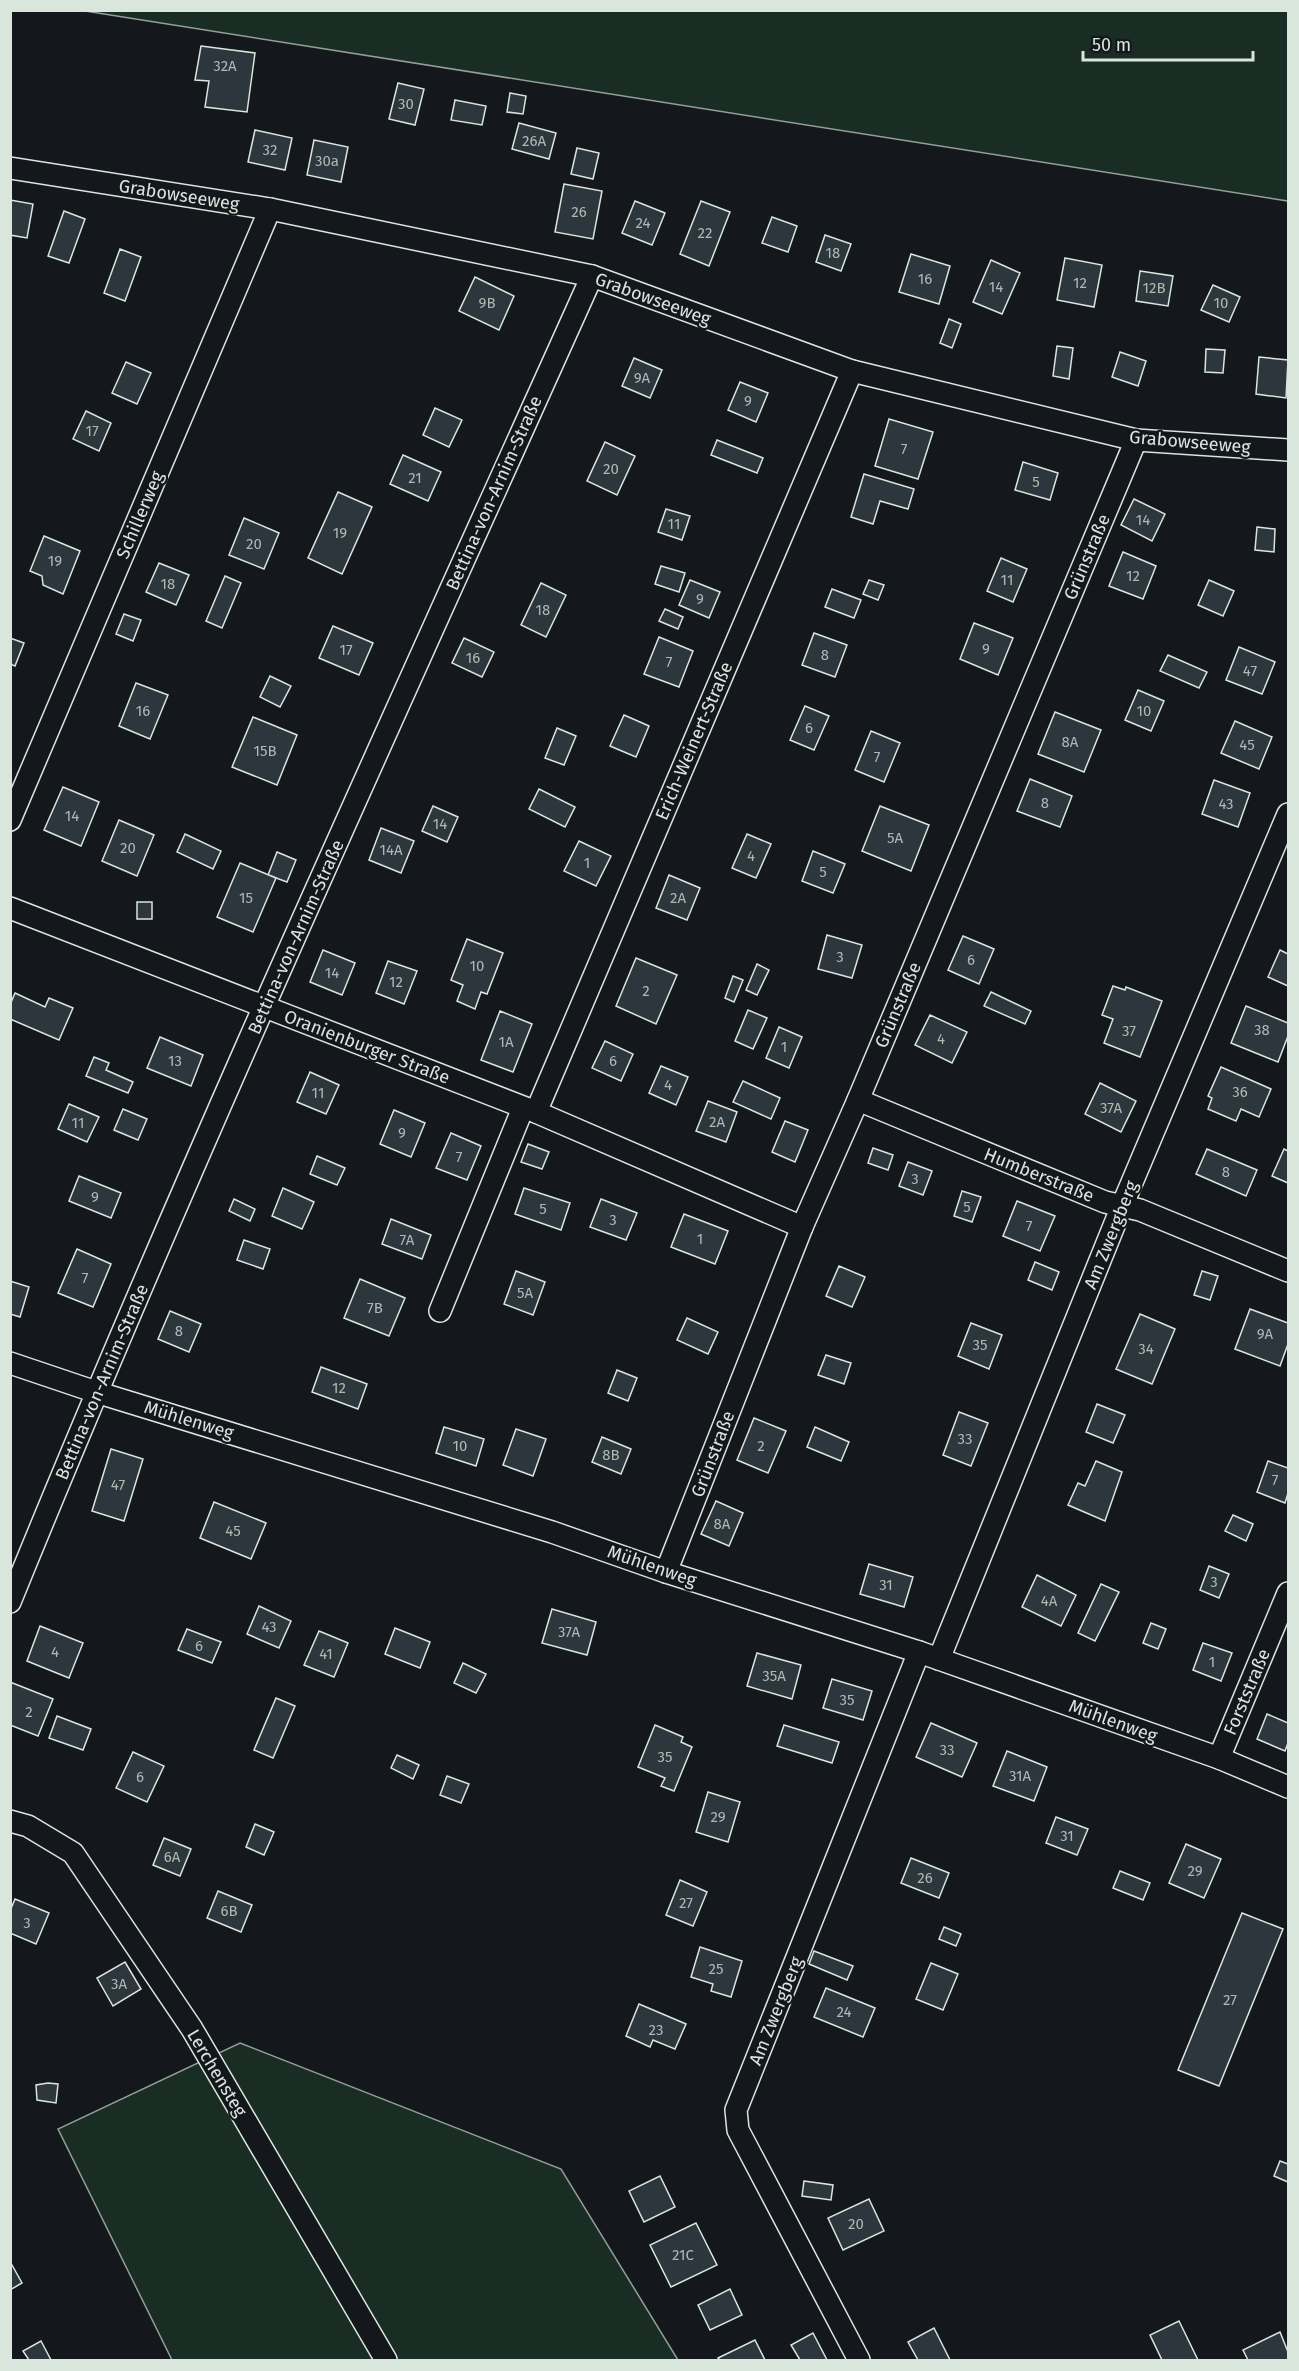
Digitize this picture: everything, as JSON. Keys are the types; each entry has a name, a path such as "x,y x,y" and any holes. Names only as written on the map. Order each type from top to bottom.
{"street":[{"name":"Grabowseeweg","path":"10,168 270,209 592,276 852,371 1136,440 1288,450"},
{"name":"Schillerweg","path":"10,820 270,209"},
{"name":"Bettina-von-Arnim-Straße","path":"10,1602 96,1392 264,1006 592,276"},
{"name":"Erich-Weinert-Straße","path":"529,1110 852,371"},
{"name":"Grünstraße","path":"666,1572 802,1227 858,1100 1136,440"},
{"name":"Am Zwergberg","path":"859,2361 738,2130 736,2110 1288,814"},
{"name":"Oranienburger Straße","path":"10,908 529,1110 802,1227"},
{"name":"Humberstraße","path":"858,1100 1105,1202 1140,1209 1288,1271"},
{"path":"440,1311 529,1110"},
{"name":"Mühlenweg","path":"10,1363 96,1392 552,1532 666,1572 929,1655 1219,1758 1288,1787"},
{"name":"Forststraße","path":"1219,1758 1288,1593"},
{"name":"Lerchensteg","path":"10,1821 28,1826 73,1853 192,2030 386,2361"}],"green space":[{"path":"85,11 1288,11 1288,201"},
{"path":"240,2043 561,2169 678,2360 172,2360 58,2129"}],"building":[{"path":"201,46 255,53 247,112 205,107 209,81 195,80"},
{"path":"398,83 424,89 415,125 389,119"},
{"path":"510,93 526,96 523,114 507,112"},
{"path":"455,100 486,106 482,125 451,120"},
{"path":"519,123 556,133 549,159 512,149"},
{"path":"255,130 292,138 285,170 248,162"},
{"path":"314,140 348,147 341,182 307,175"},
{"path":"577,148 599,153 593,179 571,174"},
{"path":"564,184 602,191 593,239 555,232"},
{"path":"10,200 33,204 27,238 10,235"},
{"path":"635,201 665,213 652,245 622,233"},
{"path":"701,201 730,212 709,266 680,254"},
{"path":"64,211 85,219 69,263 48,256"},
{"path":"772,217 797,226 788,252 762,243"},
{"path":"825,235 851,244 841,271 816,262"},
{"path":"120,249 141,257 125,301 104,293"},
{"path":"911,254 950,266 939,304 899,292"},
{"path":"1065,258 1102,265 1094,307 1057,300"},
{"path":"991,260 1020,273 1002,314 973,302"},
{"path":"1140,271 1173,276 1168,306 1136,301"},
{"path":"475,277 514,296 499,330 459,311"},
{"path":"1213,285 1240,297 1229,322 1201,310"},
{"path":"949,319 961,324 952,348 940,343"},
{"path":"1057,346 1073,348 1069,379 1053,376"},
{"path":"1206,349 1225,350 1223,373 1205,372"},
{"path":"1120,352 1146,361 1138,386 1112,377"},
{"path":"1259,357 1288,360 1286,398 1256,394"},
{"path":"634,358 662,370 650,398 622,386"},
{"path":"126,362 151,373 137,404 112,393"},
{"path":"740,382 768,393 756,422 728,410"},
{"path":"435,408 462,420 449,447 423,435"},
{"path":"86,411 111,423 99,451 73,439"},
{"path":"889,419 933,432 918,479 875,466"},
{"path":"717,440 763,458 757,473 711,455"},
{"path":"605,442 635,456 617,495 587,481"},
{"path":"403,455 441,472 428,501 390,484"},
{"path":"1023,462 1058,473 1050,500 1015,490"},
{"path":"864,474 914,489 908,509 880,501 873,524 851,517"},
{"path":"338,492 372,507 342,574 308,558"},
{"path":"1134,499 1165,514 1152,541 1121,525"},
{"path":"666,509 690,516 682,540 658,532"},
{"path":"244,518 279,533 264,569 229,555"},
{"path":"1257,527 1275,529 1274,552 1255,550"},
{"path":"44,536 80,551 63,594 43,585 42,576 30,571"},
{"path":"1123,552 1156,566 1143,599 1109,586"},
{"path":"1001,558 1027,569 1013,602 987,591"},
{"path":"159,563 189,575 176,605 146,592"},
{"path":"661,566 685,573 679,592 655,584"},
{"path":"225,576 241,583 222,628 206,621"},
{"path":"690,580 720,592 709,618 679,605"},
{"path":"869,580 884,585 878,600 863,594"},
{"path":"1209,580 1234,591 1223,616 1198,605"},
{"path":"541,583 566,595 546,637 521,625"},
{"path":"832,589 861,600 854,618 825,607"},
{"path":"665,609 683,617 678,629 659,621"},
{"path":"124,614 141,620 133,641 116,634"},
{"path":"974,623 1013,638 998,675 960,659"},
{"path":"333,626 373,643 359,675 319,658"},
{"path":"814,633 847,645 835,677 802,665"},
{"path":"659,637 693,651 679,687 644,674"},
{"path":"10,638 24,643 15,666 10,664"},
{"path":"464,638 494,652 482,677 452,663"},
{"path":"1239,647 1275,662 1262,694 1226,680"},
{"path":"1168,655 1207,672 1199,688 1160,671"},
{"path":"270,676 291,686 280,707 260,697"},
{"path":"136,683 168,695 150,739 119,726"},
{"path":"1138,690 1164,701 1151,731 1125,720"},
{"path":"805,706 829,716 814,750 790,740"},
{"path":"1055,712 1101,730 1084,772 1038,754"},
{"path":"624,715 649,726 636,757 610,746"},
{"path":"253,717 297,735 277,785 232,767"},
{"path":"1235,721 1272,737 1259,769 1221,753"},
{"path":"557,728 576,736 564,765 545,758"},
{"path":"871,731 900,743 884,782 855,770"},
{"path":"1030,779 1072,796 1060,827 1017,811"},
{"path":"1214,780 1250,793 1238,827 1202,814"},
{"path":"63,787 99,802 81,846 44,830"},
{"path":"539,789 575,807 565,827 529,809"},
{"path":"433,806 458,817 447,842 422,831"},
{"path":"880,806 929,825 911,871 862,851"},
{"path":"119,820 154,835 137,876 102,861"},
{"path":"381,828 414,841 401,873 369,860"},
{"path":"185,834 221,851 213,869 177,852"},
{"path":"747,834 771,844 756,878 732,868"},
{"path":"579,841 611,856 596,886 564,871"},
{"path":"813,851 845,864 833,893 802,881"},
{"path":"277,852 296,860 287,882 268,875"},
{"path":"240,863 276,878 253,932 217,917"},
{"path":"669,875 700,888 687,920 656,908"},
{"path":"137,902 152,902 152,919 137,919"},
{"path":"827,935 862,945 852,978 818,969"},
{"path":"963,936 994,949 979,984 948,970"},
{"path":"467,939 503,953 487,994 481,992 475,1009 457,1001 463,985 451,980"},
{"path":"323,950 355,963 342,995 310,982"},
{"path":"1280,950 1288,954 1288,986 1268,977"},
{"path":"636,958 677,975 656,1024 616,1006"},
{"path":"388,961 417,971 404,1004 376,993"},
{"path":"757,964 769,970 757,995 746,990"},
{"path":"733,976 743,980 734,1002 725,998"},
{"path":"1113,986 1125,990 1126,987 1162,1001 1140,1057 1104,1043 1113,1019 1102,1015"},
{"path":"991,992 1031,1011 1025,1024 984,1006"},
{"path":"15,993 45,1007 49,998 73,1008 59,1040 10,1019 10,1005"},
{"path":"1246,1006 1288,1023 1288,1036 1278,1062 1231,1043"},
{"path":"748,1010 767,1018 753,1049 735,1041"},
{"path":"500,1011 532,1024 513,1072 481,1060"},
{"path":"930,1015 967,1032 952,1063 915,1045"},
{"path":"779,1027 802,1037 789,1068 766,1058"},
{"path":"160,1037 203,1055 191,1086 147,1068"},
{"path":"605,1041 633,1054 621,1081 592,1068"},
{"path":"94,1057 109,1063 106,1070 133,1082 128,1093 86,1076"},
{"path":"661,1066 688,1077 676,1105 649,1093"},
{"path":"1221,1067 1271,1089 1259,1117 1241,1109 1236,1121 1208,1109 1212,1098 1208,1096"},
{"path":"310,1072 339,1085 326,1114 297,1102"},
{"path":"743,1081 780,1098 771,1119 733,1102"},
{"path":"1100,1083 1136,1101 1121,1132 1085,1114"},
{"path":"708,1101 737,1112 726,1142 696,1131"},
{"path":"69,1104 99,1117 87,1142 58,1129"},
{"path":"123,1109 147,1119 138,1140 114,1130"},
{"path":"394,1110 425,1123 411,1157 380,1144"},
{"path":"785,1121 808,1130 795,1162 772,1152"},
{"path":"451,1133 481,1146 467,1180 436,1168"},
{"path":"528,1144 549,1152 542,1169 521,1162"},
{"path":"873,1148 893,1155 888,1170 868,1163"},
{"path":"1207,1149 1257,1170 1246,1196 1196,1174"},
{"path":"1284,1149 1288,1151 1288,1183 1272,1176"},
{"path":"317,1156 345,1168 337,1185 310,1174"},
{"path":"908,1162 932,1171 923,1195 899,1186"},
{"path":"79,1176 121,1193 111,1218 69,1201"},
{"path":"283,1188 314,1202 302,1229 272,1216"},
{"path":"524,1188 570,1203 561,1230 515,1214"},
{"path":"962,1191 981,1197 972,1222 954,1216"},
{"path":"234,1199 255,1209 250,1221 229,1211"},
{"path":"601,1199 637,1213 626,1240 590,1227"},
{"path":"1017,1201 1055,1216 1040,1251 1003,1236"},
{"path":"684,1214 728,1231 715,1264 671,1247"},
{"path":"391,1219 431,1235 422,1259 382,1244"},
{"path":"244,1240 270,1249 263,1269 237,1260"},
{"path":"77,1249 111,1264 93,1307 58,1293"},
{"path":"1035,1262 1059,1272 1052,1290 1028,1280"},
{"path":"839,1266 865,1277 852,1307 826,1296"},
{"path":"516,1271 545,1282 533,1315 504,1304"},
{"path":"1202,1271 1218,1276 1210,1300 1194,1295"},
{"path":"360,1279 405,1298 389,1336 344,1318"},
{"path":"10,1281 29,1287 20,1317 10,1314"},
{"path":"1250,1309 1288,1323 1288,1344 1280,1366 1235,1349"},
{"path":"170,1311 201,1324 189,1352 158,1339"},
{"path":"1140,1314 1175,1329 1152,1384 1116,1369"},
{"path":"687,1318 718,1332 708,1354 677,1340"},
{"path":"971,1323 1002,1335 989,1369 958,1356"},
{"path":"826,1355 851,1363 844,1384 818,1375"},
{"path":"321,1367 367,1384 358,1409 312,1392"},
{"path":"617,1370 637,1378 628,1401 608,1393"},
{"path":"1097,1404 1125,1415 1113,1443 1086,1432"},
{"path":"959,1412 988,1423 971,1466 943,1455"},
{"path":"754,1418 786,1431 768,1473 737,1460"},
{"path":"444,1427 484,1439 476,1466 436,1453"},
{"path":"815,1427 849,1442 841,1461 807,1447"},
{"path":"516,1429 546,1439 533,1476 503,1465"},
{"path":"602,1437 631,1449 621,1474 592,1462"},
{"path":"111,1449 143,1459 124,1521 92,1511"},
{"path":"1096,1461 1122,1472 1105,1521 1068,1505 1078,1483 1085,1486"},
{"path":"1268,1461 1288,1468 1288,1493 1285,1503 1257,1492"},
{"path":"716,1501 743,1513 729,1546 701,1534"},
{"path":"214,1502 266,1523 251,1559 200,1538"},
{"path":"1233,1515 1253,1524 1246,1541 1225,1531"},
{"path":"869,1564 913,1577 904,1607 860,1594"},
{"path":"1209,1566 1229,1574 1219,1598 1200,1590"},
{"path":"1037,1575 1076,1595 1061,1626 1022,1607"},
{"path":"1101,1584 1119,1592 1095,1641 1078,1633"},
{"path":"259,1606 291,1621 279,1648 247,1634"},
{"path":"552,1609 596,1622 587,1655 542,1643"},
{"path":"1151,1623 1166,1629 1158,1649 1143,1643"},
{"path":"40,1626 83,1643 69,1678 27,1661"},
{"path":"395,1628 430,1642 420,1668 385,1654"},
{"path":"187,1629 221,1642 212,1663 178,1650"},
{"path":"319,1631 348,1643 334,1677 304,1665"},
{"path":"1203,1643 1232,1653 1221,1681 1193,1670"},
{"path":"757,1653 801,1665 792,1699 747,1686"},
{"path":"463,1663 486,1674 476,1693 454,1683"},
{"path":"832,1679 872,1691 863,1720 823,1708"},
{"path":"10,1682 53,1699 38,1736 10,1725"},
{"path":"276,1698 295,1706 273,1758 254,1750"},
{"path":"1267,1714 1288,1723 1288,1743 1285,1751 1257,1739"},
{"path":"57,1716 91,1729 83,1750 49,1738"},
{"path":"931,1723 977,1743 962,1777 916,1757"},
{"path":"655,1725 683,1737 681,1742 692,1747 674,1791 661,1786 665,1778 638,1767"},
{"path":"784,1725 839,1742 832,1763 777,1746"},
{"path":"1007,1751 1047,1767 1034,1801 993,1786"},
{"path":"133,1752 164,1766 147,1802 116,1788"},
{"path":"397,1755 419,1765 413,1779 391,1768"},
{"path":"447,1776 469,1784 461,1803 440,1795"},
{"path":"708,1792 740,1802 728,1842 696,1832"},
{"path":"1056,1817 1088,1829 1077,1855 1046,1843"},
{"path":"255,1824 274,1832 264,1855 246,1847"},
{"path":"164,1838 191,1849 180,1876 153,1865"},
{"path":"1186,1844 1221,1859 1204,1898 1169,1883"},
{"path":"911,1858 949,1873 939,1898 901,1883"},
{"path":"1120,1871 1150,1883 1143,1900 1113,1888"},
{"path":"680,1880 707,1892 693,1926 666,1915"},
{"path":"218,1891 252,1905 241,1932 207,1918"},
{"path":"15,1899 49,1913 36,1944 10,1933 10,1911"},
{"path":"1242,1913 1283,1929 1219,2086 1178,2070"},
{"path":"944,1927 961,1934 956,1946 939,1939"},
{"path":"700,1947 742,1961 731,1997 711,1991 713,1984 691,1977"},
{"path":"814,1951 853,1966 847,1980 809,1964"},
{"path":"125,1962 141,1989 113,2006 97,1978"},
{"path":"931,1963 958,1974 943,2010 916,1999"},
{"path":"826,1988 875,2008 863,2037 814,2017"},
{"path":"639,2004 686,2024 675,2049 653,2040 650,2047 626,2036"},
{"path":"58,2084 56,2103 37,2100 36,2085"},
{"path":"1280,2161 1288,2164 1288,2182 1274,2176"},
{"path":"660,2176 675,2207 644,2222 629,2191"},
{"path":"804,2181 833,2185 831,2200 802,2196"},
{"path":"869,2199 884,2231 843,2250 828,2218"},
{"path":"696,2223 717,2265 671,2287 650,2245"},
{"path":"12,2265 22,2283 10,2290 10,2266"},
{"path":"730,2289 742,2315 710,2330 698,2305"},
{"path":"1179,2321 1198,2360 1162,2360 1150,2335"},
{"path":"934,2328 950,2360 918,2360 908,2342"},
{"path":"1280,2332 1288,2352 1288,2360 1248,2360 1243,2350"},
{"path":"813,2333 827,2360 800,2360 791,2345"},
{"path":"755,2340 765,2360 720,2360 718,2358"},
{"path":"41,2341 51,2360 29,2360 23,2351"}]}
